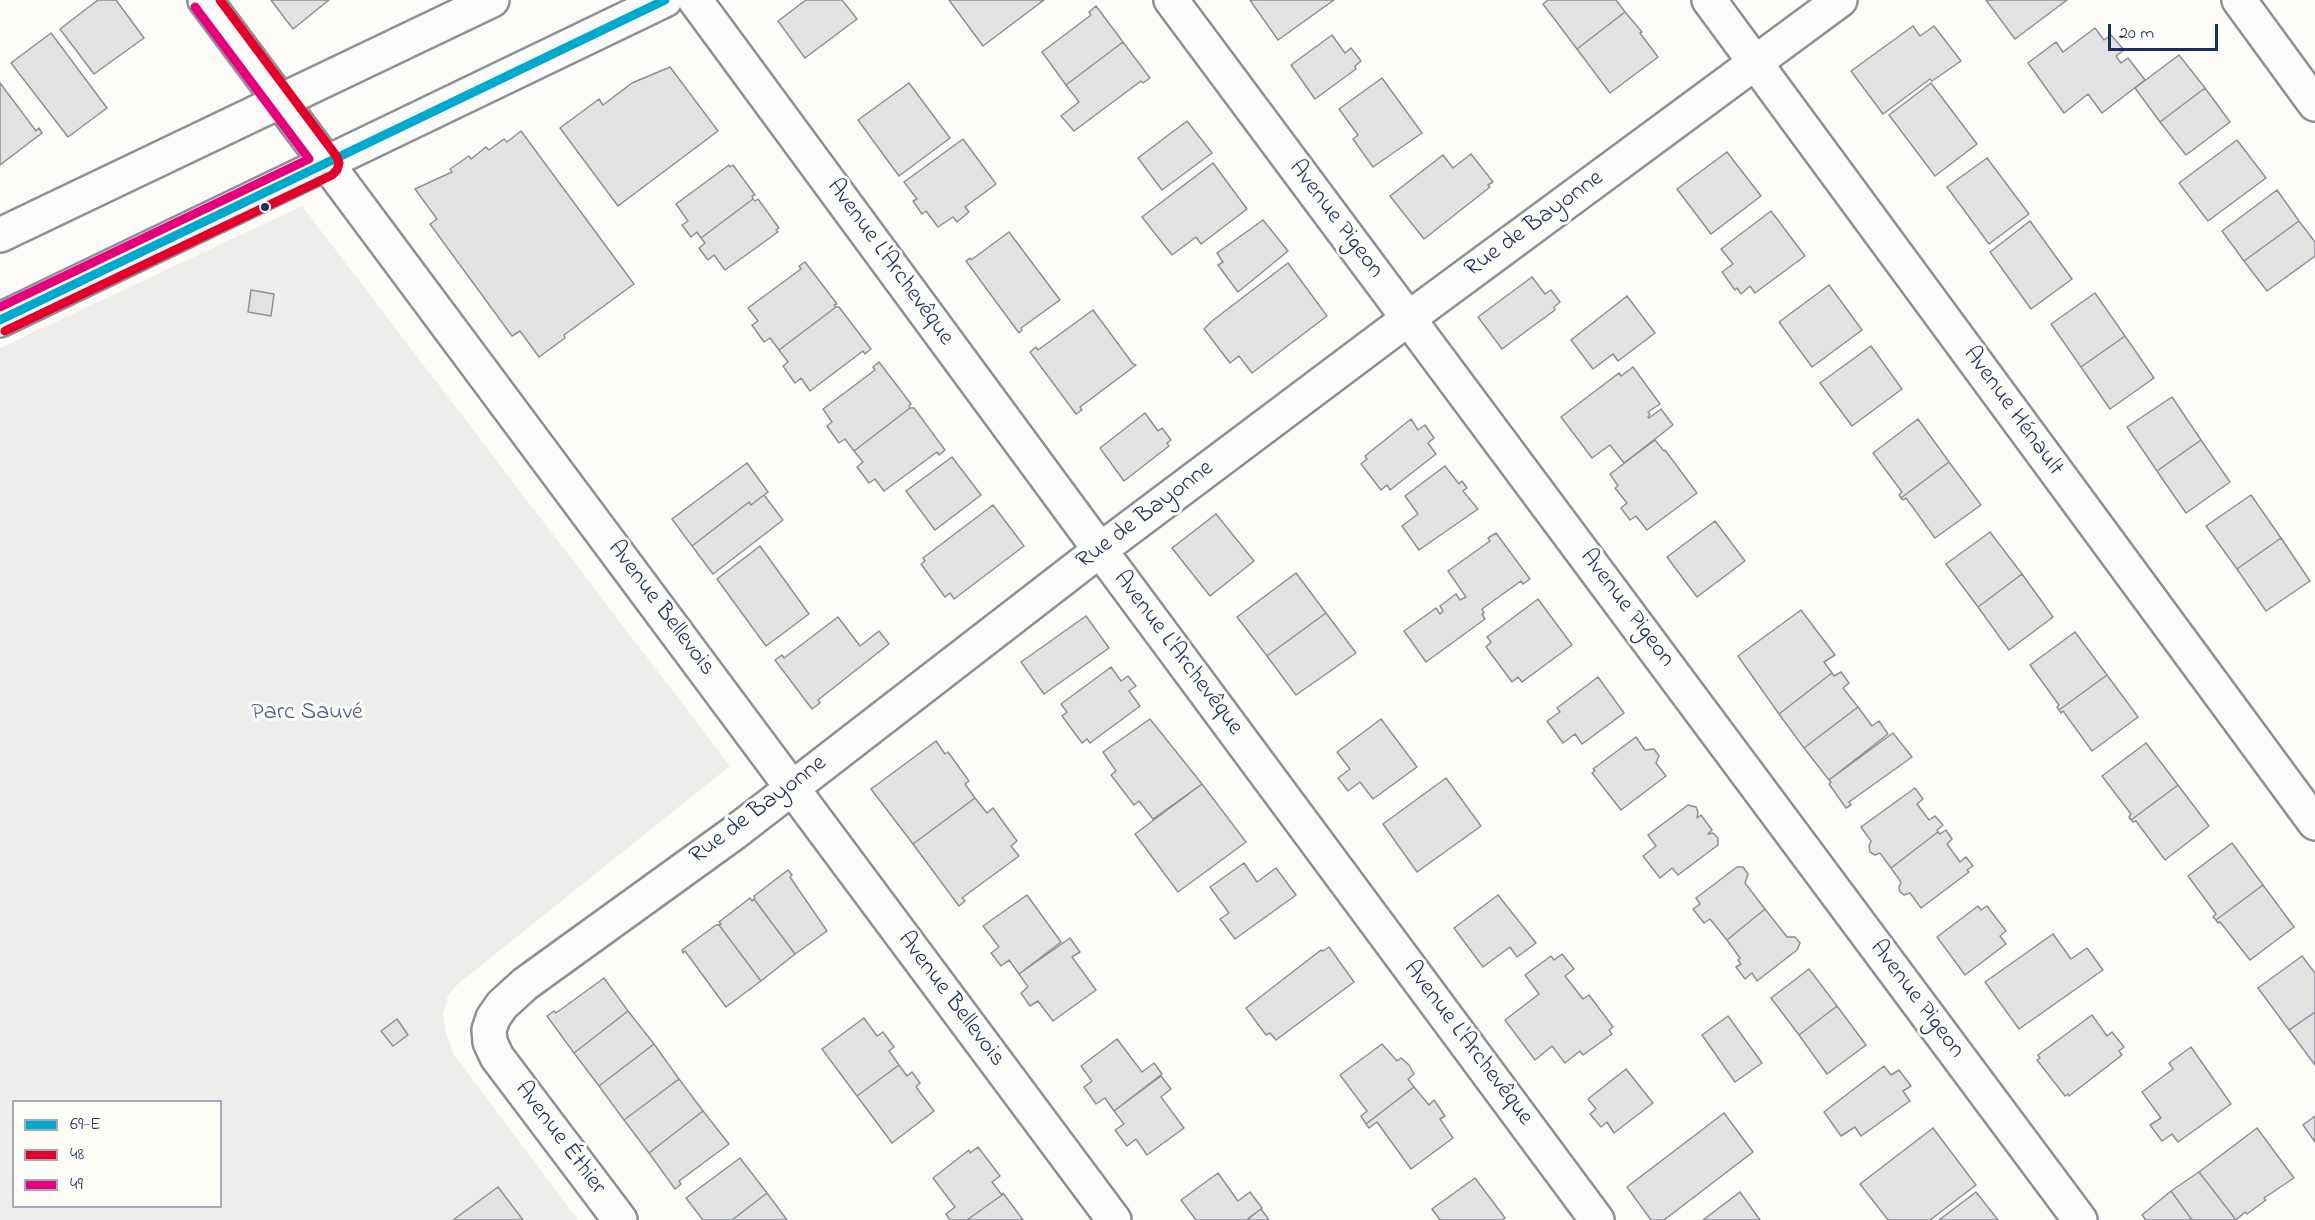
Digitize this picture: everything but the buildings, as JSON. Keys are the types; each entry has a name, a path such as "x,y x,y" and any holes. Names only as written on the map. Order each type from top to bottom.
{"street":[{"name":"Avenue Bellevois","path":"205,0 1114,1220"},
{"path":"0,235 492,0"},
{"path":"0,321 665,0"},
{"name":"Avenue L'Archevêque","path":"695,0 1597,1220"},
{"name":"Avenue Pigeon","path":"1171,0 2080,1220"},
{"name":"Avenue Hénault","path":"1709,0 2315,823"},
{"name":"Rue de Bayonne","path":"497,1057 490,1042 489,1030 502,1005 525,984 734,833 1100,550 1409,318 1840,0"},
{"path":"2239,0 2315,104"},
{"name":"Avenue Éthier","path":"497,1057 620,1220"}],"green space":[{"name":"Parc Sauvé","path":"302,206 730,766 459,983 448,995 443,1014 446,1034 454,1055 578,1220 0,1220 0,348"}],"transit line":[{"name":"48","path":"5,331 332,175 337,170 339,163 337,157 220,0"},
{"name":"69-E","path":"0,320 665,0"},
{"name":"49","path":"0,307 309,159 195,7"}]}
